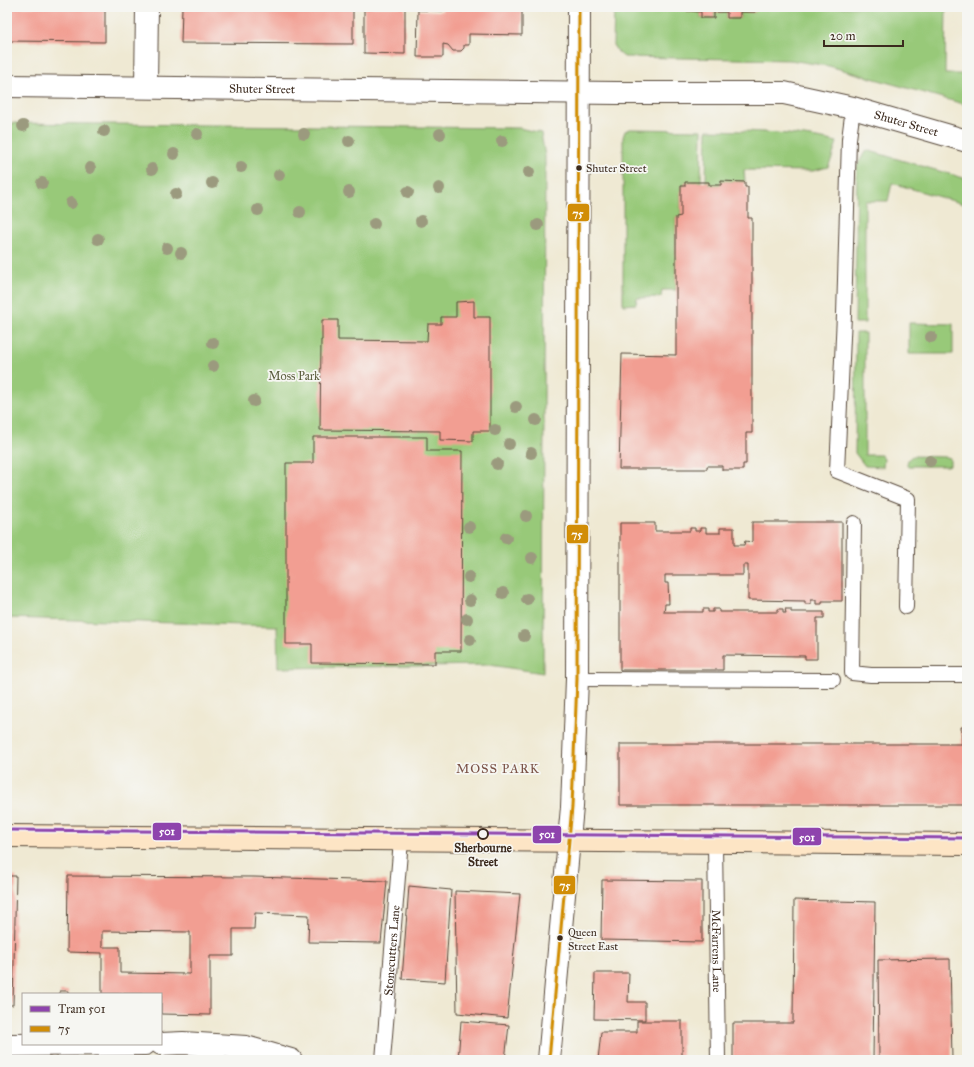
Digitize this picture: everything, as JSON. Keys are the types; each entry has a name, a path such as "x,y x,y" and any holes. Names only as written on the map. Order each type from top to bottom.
{"main road":[{"path":"7,836 967,844"}],"street":[{"path":"146,88 147,7"},
{"path":"549,1060 572,808 577,679 579,7"},
{"name":"Shuter Street","path":"7,86 784,93 854,108 967,142"},
{"path":"162,1044 183,1043 246,1047 291,1060"},
{"path":"7,1045 22,1045"}],"lane":[{"path":"854,108 849,139 844,315 837,471 908,499 906,607"},
{"path":"854,523 852,673 871,675 967,675"},
{"path":"577,679 833,680"},
{"name":"Stonecutters Lane","path":"383,1060 401,840"},
{"name":"McFarrens Lane","path":"716,843 718,1060"}],"green space":[{"path":"614,7 687,7 687,11 701,12 701,18 714,18 714,12 727,12 727,18 740,18 740,12 755,12 755,7 946,7 945,74 967,74 967,105 829,66 790,60 624,57 613,45"},
{"name":"Moss Park","path":"7,123 519,128 541,133 545,156 543,673 490,665 278,668 277,626 7,618"},
{"path":"630,129 702,130 701,182 685,182 685,186 681,186 681,216 676,217 676,290 662,290 661,297 637,298 636,304 623,305 623,137 625,131"},
{"path":"707,130 789,134 837,142 828,167 813,171 744,170 745,182 721,181 721,185 709,185 709,182 706,182"},
{"path":"866,150 967,179 967,205 892,183 888,201 865,201 865,323 855,323 857,166"},
{"path":"909,323 953,324 953,354 909,354"},
{"path":"856,333 865,333 865,455 881,455 884,459 883,467 865,466 855,453"},
{"path":"913,456 947,457 950,458 950,465 907,466 908,460"}],"building":[{"path":"7,7 105,7 105,42 7,41"},
{"path":"182,7 353,7 353,44 181,43"},
{"path":"364,7 405,7 405,54 364,53"},
{"path":"443,7 522,7 522,35 469,34 469,45 464,45 464,48 461,51 453,51 448,45 443,44 443,57 417,57 418,10 443,11"},
{"path":"687,7 755,7 755,12 740,12 740,18 727,18 727,12 714,12 714,18 701,18 701,12 687,11"},
{"path":"721,181 745,182 745,187 748,187 748,218 752,218 752,433 746,433 746,464 743,464 743,470 722,470 722,466 707,466 707,469 619,469 622,354 676,355 676,217 681,216 681,186 685,186 685,182 709,182 709,185 721,185"},
{"path":"474,301 474,317 490,317 490,431 473,431 473,441 440,440 440,431 320,430 322,320 338,320 338,340 427,341 428,324 441,324 441,317 456,317 456,302"},
{"path":"313,437 427,437 427,451 462,451 461,651 435,651 435,664 312,663 312,644 286,644 286,463 313,463"},
{"path":"752,522 842,522 842,601 822,601 822,604 816,604 816,600 811,600 811,604 805,604 805,601 748,600 748,565 743,565 743,575 665,575 665,583 668,583 669,604 665,604 664,612 703,612 703,609 708,609 708,612 713,612 713,609 719,609 719,612 778,612 778,609 783,609 783,613 786,613 785,609 791,609 791,612 824,612 824,618 817,618 817,659 805,659 805,656 723,655 723,670 620,670 620,523 655,523 655,531 690,531 690,528 695,528 695,531 700,531 700,528 706,528 706,533 720,533 720,528 734,528 734,545 744,545 745,541 752,542"},
{"path":"961,727 967,727 967,805 620,805 620,744 962,744"},
{"path":"7,876 16,876 13,1005 7,1005"},
{"path":"68,876 254,877 387,881 381,943 308,942 309,915 255,913 254,929 233,929 233,956 210,956 210,1015 162,1014 162,993 102,993 102,953 67,952","holes":["102,931 190,932 190,974 120,973 120,947 102,947"]},
{"path":"602,880 702,881 702,942 601,940"},
{"path":"409,886 451,890 445,982 402,979"},
{"path":"455,891 520,894 507,1018 457,1013"},
{"path":"794,900 875,902 873,1060 733,1060 733,1023 793,1023"},
{"path":"950,959 952,1060 879,1060 878,960"},
{"path":"595,973 629,973 628,1002 645,1002 645,1020 594,1019"},
{"path":"60,991 68,991 68,993 60,993"},
{"path":"461,1021 509,1025 505,1060 458,1060"},
{"path":"637,1021 682,1021 682,1060 598,1060 601,1032 637,1032"}],"tram line":[{"name":"501","path":"7,830 967,838"}],"transit line":[{"name":"75","path":"549,1060 572,807 577,679 579,7"}],"place":[{"name":"Shuter Street","path":"579,168"},
{"name":"Sherbourne Street","path":"483,834"},
{"name":"Queen Street East","path":"560,938"}],"district":[{"name":"MOSS PARK","path":"498,768"}]}
